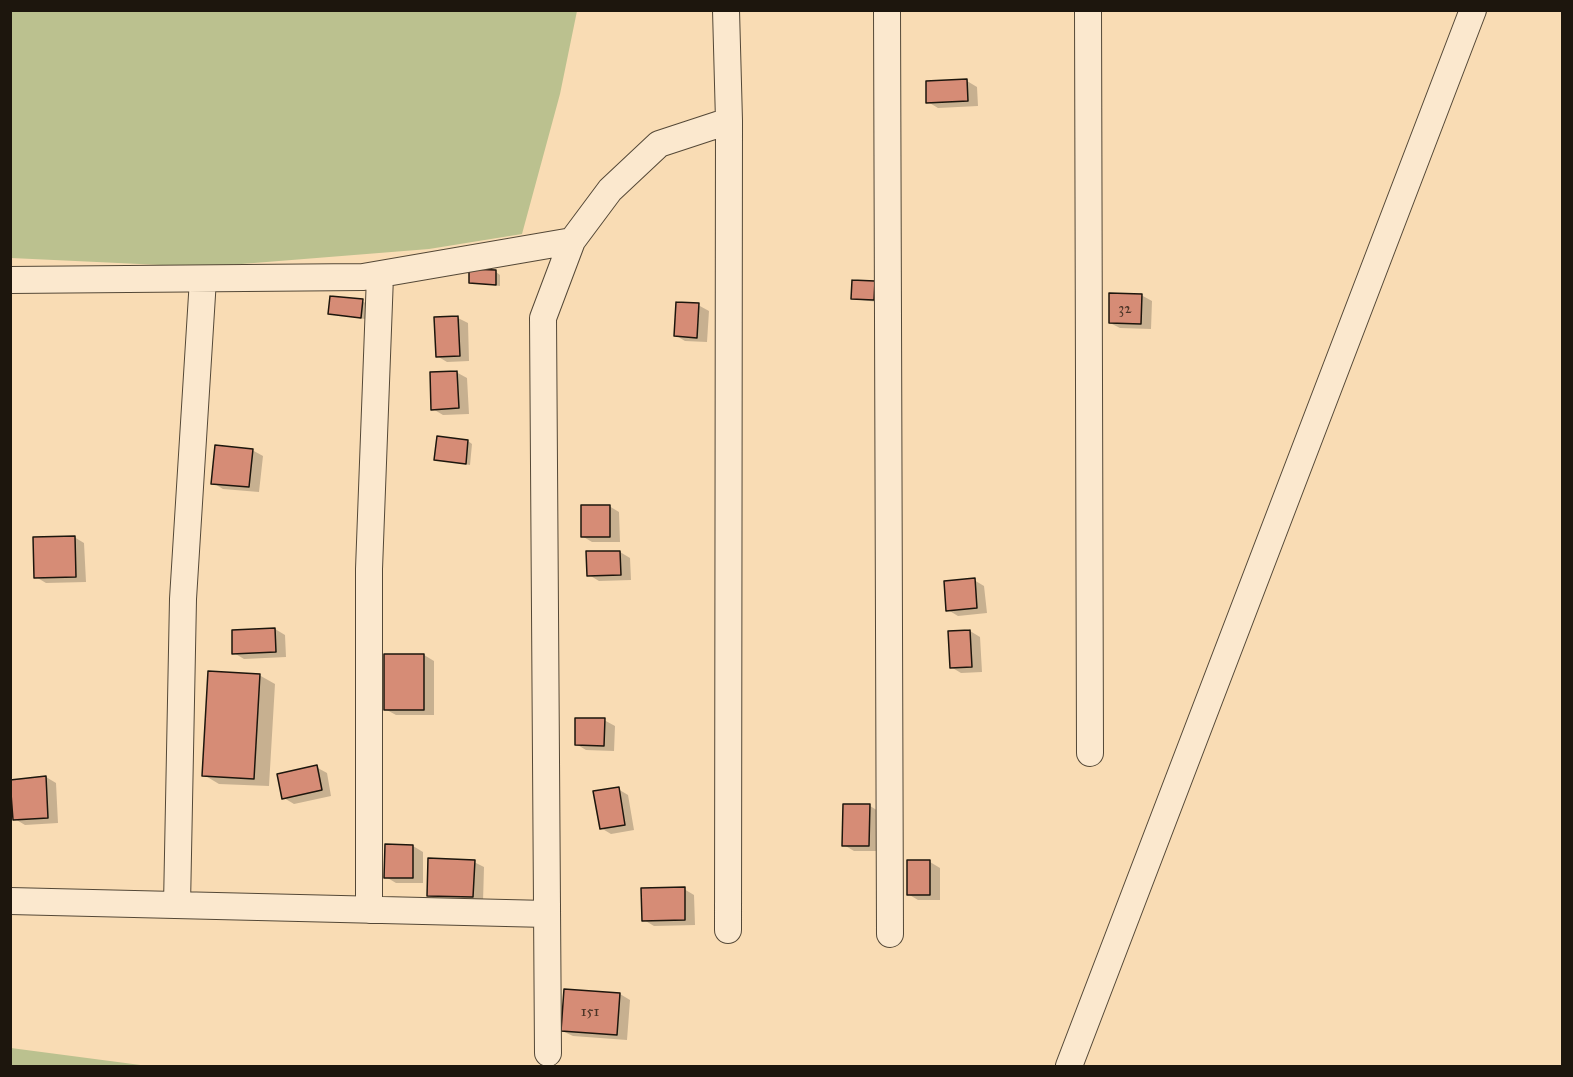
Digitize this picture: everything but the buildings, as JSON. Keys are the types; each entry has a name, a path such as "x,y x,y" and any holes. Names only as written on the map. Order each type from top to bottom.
{"street":[{"path":"726,10 729,121 728,930"},
{"path":"887,10 891,934"},
{"path":"1088,10 1090,753"},
{"path":"1069,1066 1473,10"},
{"path":"548,1053 543,318 572,241 610,190 659,144 729,121"},
{"path":"10,280 380,276 572,241"},
{"path":"369,910 369,569 380,276"},
{"path":"177,905 183,599 203,279"},
{"path":"10,901 547,914"}],"green space":[{"path":"11,11 577,11 560,94 522,234 429,249 204,267 11,258"},
{"path":"11,1048 148,1066 11,1066"}]}
